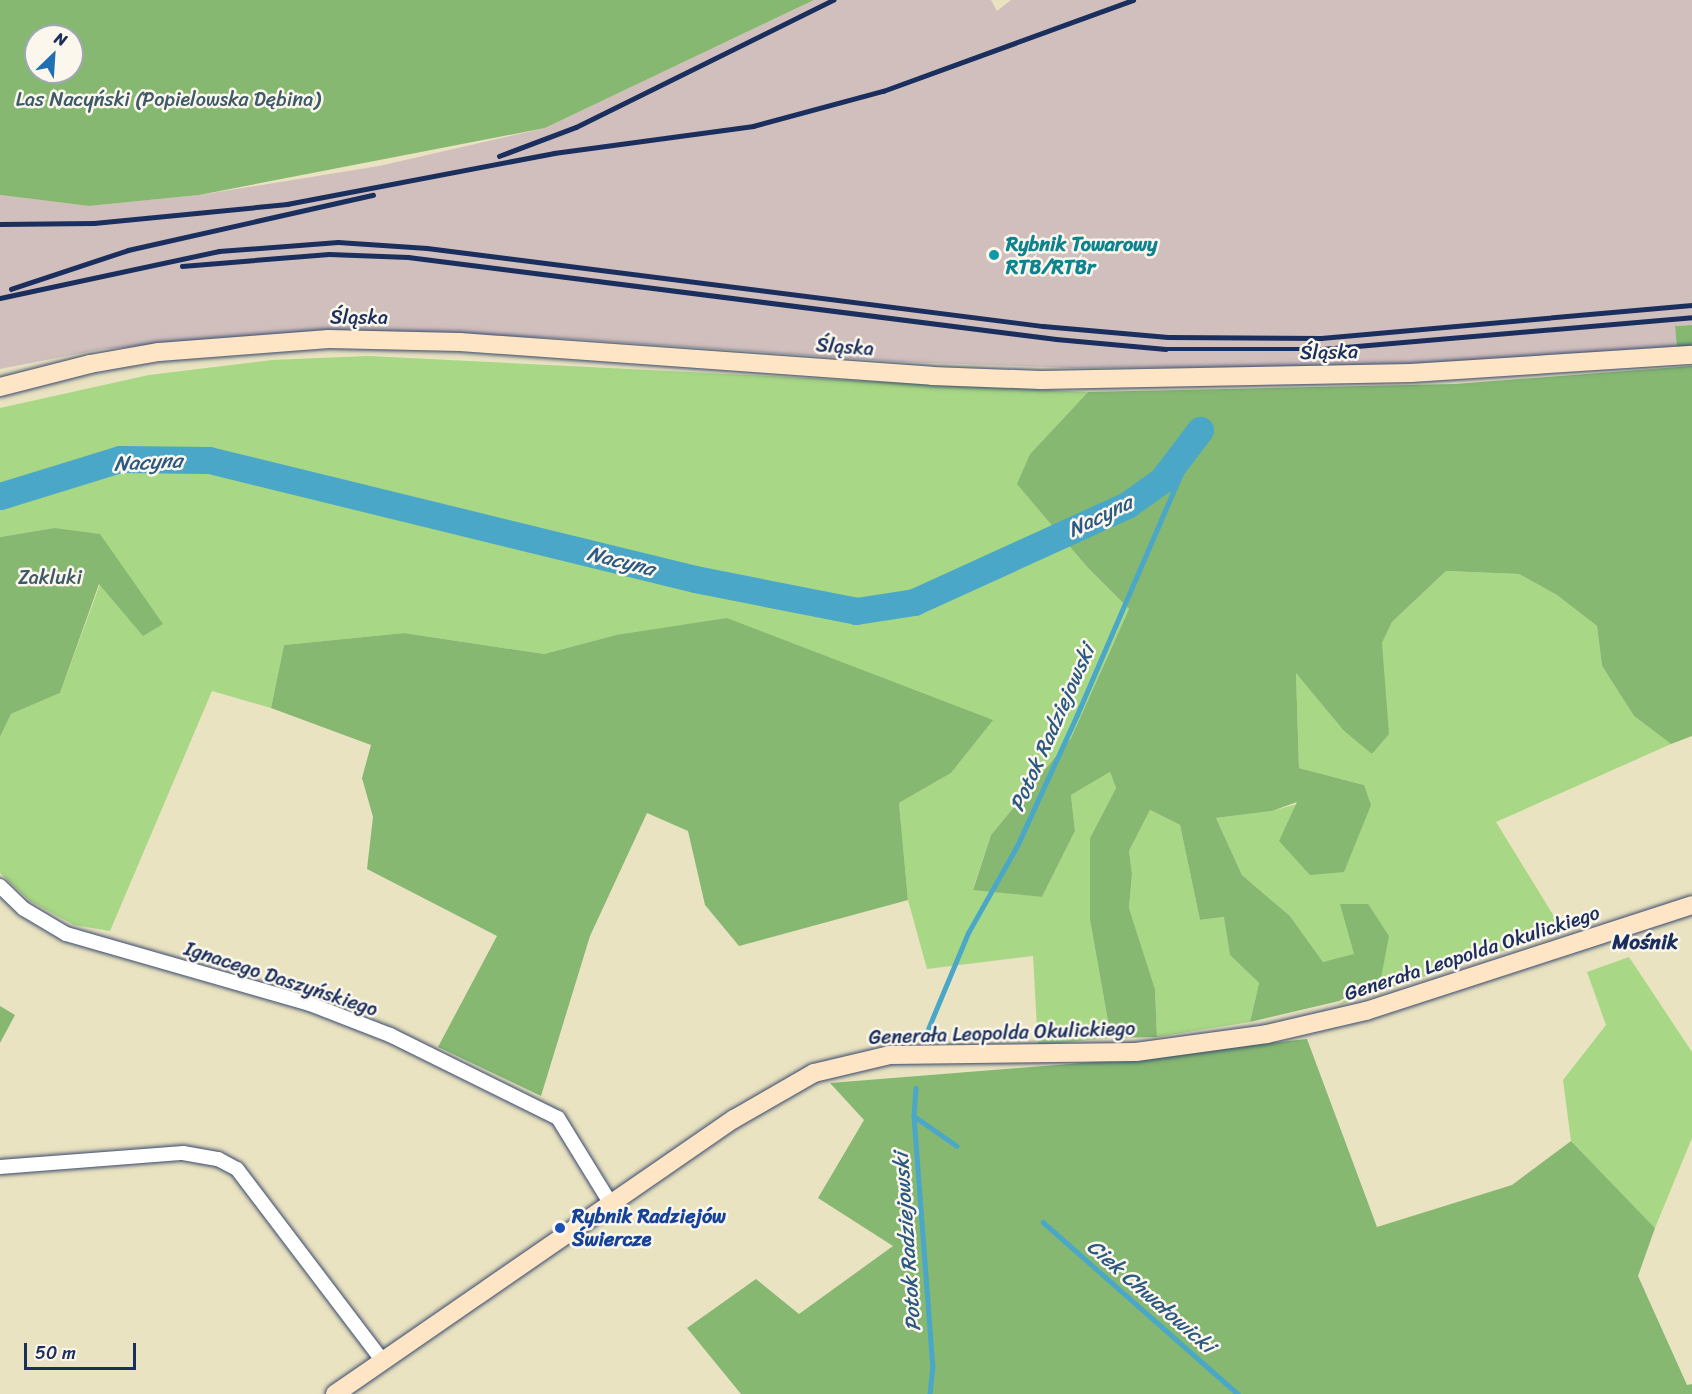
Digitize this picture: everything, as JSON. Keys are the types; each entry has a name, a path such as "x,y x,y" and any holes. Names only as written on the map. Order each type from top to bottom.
{"street":[{"name":"Śląska","path":"0,387 80,366 159,352 329,339 460,342 1013,379 1422,372 1692,355"},
{"name":"Ignacego Daszyńskiego","path":"0,886 24,909 66,934 310,1004 390,1035 558,1118 611,1204"},
{"name":"Generała Leopolda Okulickiego","path":"335,1394 768,1097 805,1076 843,1064 896,1055 1156,1051 1267,1035 1360,1013 1692,905"},
{"path":"0,1167 183,1153 218,1159 237,1169 383,1361"}],"shaded area":[{"path":"814,0 991,0 997,11 1011,0 1692,0 1692,325 1675,326 1677,348 1468,362 1290,367 1072,368 903,362 557,338 325,332 103,349 0,369 0,195 89,206 199,195 379,166 545,128"}],"green space":[{"name":"Las Nacyński (Popielowska Dębina)","path":"0,0 814,0 545,128 199,195 89,206 0,195"},
{"path":"1692,325 1692,346 1677,348 1675,326"},
{"path":"368,356 1088,392 1030,454 1018,484 1088,568 1129,609 1071,738 991,835 973,889 1042,897 1075,831 1071,795 1110,772 1116,788 1090,838 1090,920 1111,1038 1038,1045 1033,956 927,969 908,900 899,803 951,773 992,720 616,635 544,654 404,633 284,645 271,708 212,691 110,931 74,925 30,901 0,873 0,737 11,714 60,693 100,584 143,635 54,528 0,537 0,408 149,375 272,360"},
{"path":"1692,366 1692,736 1671,744 1634,716 1602,666 1597,626 1557,595 1519,574 1446,571 1392,622 1382,643 1389,734 1372,754 1344,731 1296,673 1299,768 1364,785 1371,805 1344,872 1310,875 1279,841 1297,802 1272,811 1216,818 1242,875 1290,916 1323,962 1354,954 1340,904 1368,904 1389,936 1381,978 1339,1001 1250,1022 1259,983 1230,955 1224,917 1200,920 1180,825 1150,810 1129,851 1132,874 1129,908 1155,989 1157,1037 1111,1038 1090,920 1090,838 1116,788 1110,772 1071,795 1075,831 1042,897 973,890 991,835 1071,738 1129,609 1088,568 1017,484 1030,454 1088,392 1455,384"},
{"name":"Zakluki","path":"54,528 100,534 163,624 143,636 99,584 60,693 11,714 0,737 0,537"},
{"path":"1446,571 1519,574 1557,595 1597,626 1602,666 1634,716 1671,744 1496,822 1563,931 1338,1005 1381,978 1360,957 1323,962 1290,916 1242,875 1216,818 1272,811 1364,785 1299,768 1296,672 1344,731 1373,754 1382,678 1382,643 1392,622"},
{"path":"727,618 993,720 951,773 899,803 908,900 739,946 705,905 688,831 647,813 590,936 541,1096 438,1047 497,936 367,869 373,817 362,778 371,745 271,708 284,645 404,633 544,654 616,635"},
{"path":"1150,810 1180,825 1200,920 1225,917 1230,955 1259,983 1250,1022 1157,1037 1155,989 1129,908 1132,874 1129,851"},
{"path":"1629,957 1692,1052 1692,1138 1655,1228 1571,1141 1563,1080 1606,1025 1587,972"},
{"path":"0,1006 15,1015 0,1043"},
{"path":"1307,1039 1377,1227 1512,1185 1571,1141 1655,1228 1638,1276 1687,1385 1692,1384 1692,1394 741,1394 687,1328 756,1279 799,1314 893,1246 818,1198 864,1120 830,1083 1107,1061"}],"waterway":[{"name":"Nacyna","path":"0,496 120,459 209,460 695,579 856,611 914,602 1127,505 1162,480 1200,430"},
{"name":"Potok Radziejowski","path":"928,1029 968,933 1017,846 1077,715 1197,436"},
{"name":"Potok Radziejowski","path":"916,1088 914,1116 933,1366 930,1394"},
{"name":"Ciek Chwałowicki","path":"914,1116 957,1146"},
{"name":"Ciek Chwałowicki","path":"1043,1222 1238,1394"}],"railway":[{"path":"499,156 576,127 833,0"},
{"path":"0,224 94,223 287,204 554,153 753,126 883,91 1133,0"},
{"path":"11,289 128,250 373,195"},
{"path":"0,298 219,251 338,242 427,248 1043,326 1168,337 1321,338 1692,305"},
{"path":"182,266 329,254 408,257 1056,339 1166,349 1322,349 1692,317"}],"place":[{"name":"Rybnik Towarowy RTB/RTBr","path":"994,255"},
{"name":"Rybnik Radziejów Świercze","path":"560,1228"}],"district":[{"name":"Mośnik","path":"1645,942"}]}
